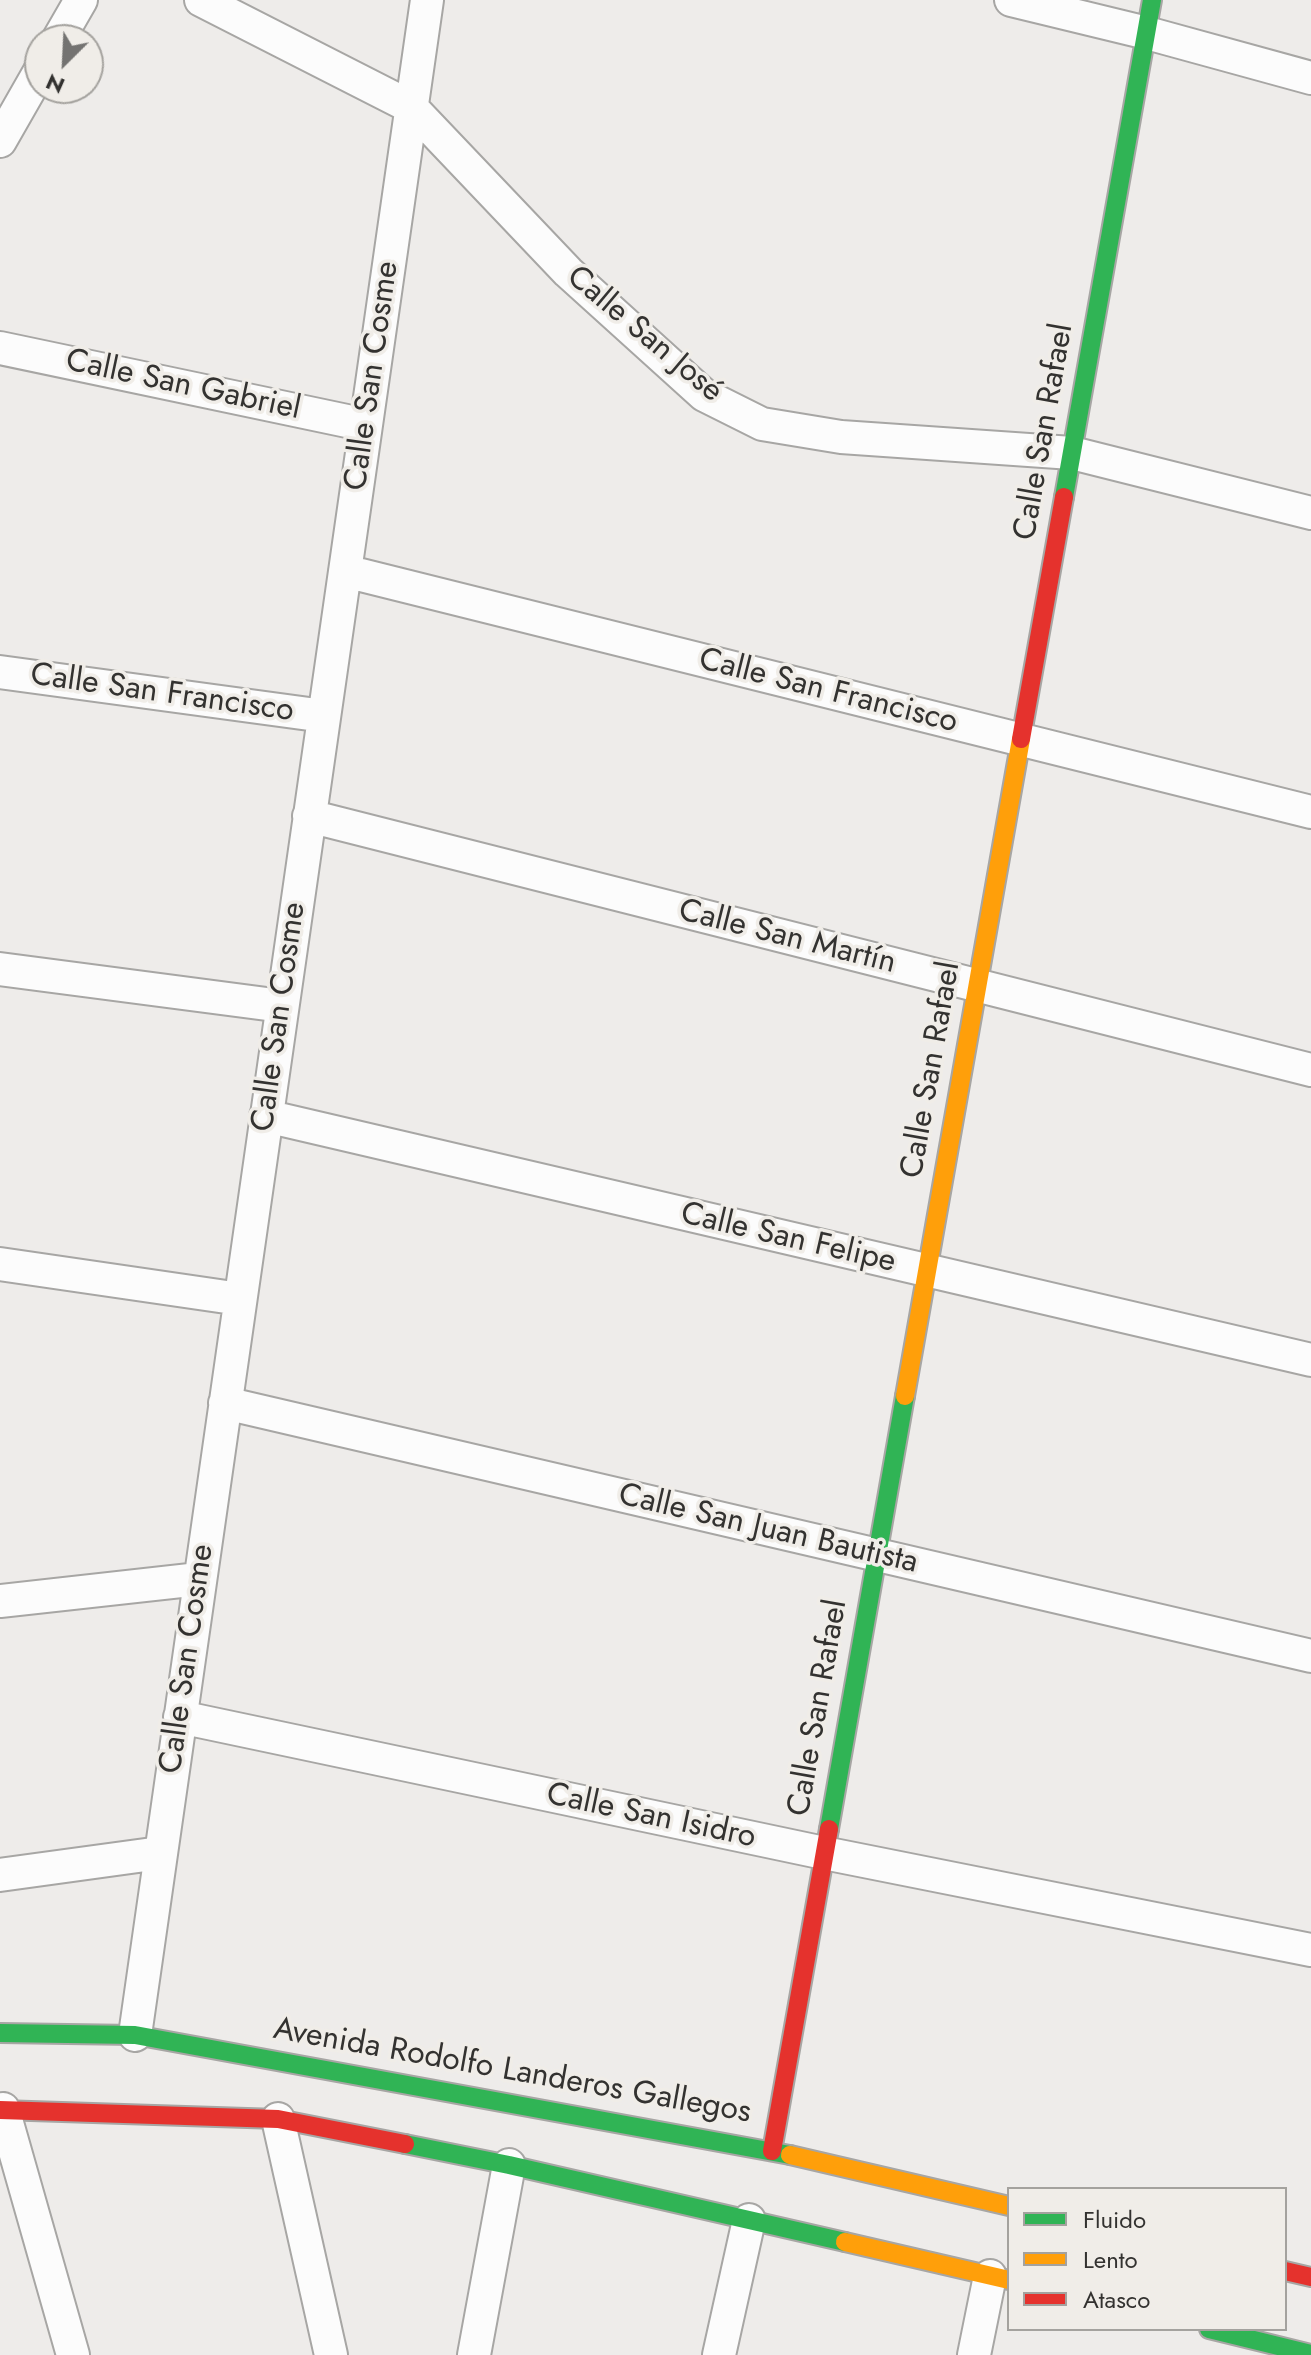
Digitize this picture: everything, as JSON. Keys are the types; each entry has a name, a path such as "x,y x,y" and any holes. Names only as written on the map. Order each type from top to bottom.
{"street":[{"path":"67,24 81,0"},
{"name":"Calle San José","path":"201,0 411,107 568,272 704,395 762,424 841,437 1072,453 1311,513"},
{"name":"Calle San Cosme","path":"135,2035 427,0"},
{"path":"1011,0 1311,78"},
{"name":"Calle San Rafael","path":"772,2151 1152,0"},
{"path":"0,141 24,99"},
{"name":"Calle San Gabriel","path":"0,348 366,425"},
{"name":"Calle San Francisco","path":"345,571 1311,812"},
{"name":"Calle San Francisco","path":"0,672 324,716"},
{"name":"Calle San Martín","path":"309,816 1311,1070"},
{"path":"0,969 282,1006"},
{"name":"Calle San Felipe","path":"266,1116 1311,1360"},
{"path":"0,1264 240,1299"},
{"name":"Calle San Juan Bautista","path":"225,1403 1311,1656"},
{"path":"0,1601 199,1579"},
{"name":"Calle San Isidro","path":"180,1717 824,1853 1311,1950"},
{"path":"0,1875 160,1853"},
{"name":"Avenida Rodolfo Landeros Gallegos","path":"0,2033 135,2035 772,2151 1007,2206"},
{"path":"73,2355 2,2109 278,2119 509,2165 1000,2278 974,2355"},
{"path":"278,2119 331,2355"},
{"path":"474,2355 509,2165"},
{"path":"719,2355 749,2220"},
{"path":"1287,2271 1311,2277"},
{"path":"1214,2338 1311,2354"}],"traffic: fast":[{"path":"1064,497 1152,0"},
{"path":"829,1829 905,1396"},
{"path":"0,2033 135,2035 790,2155"},
{"path":"405,2144 845,2242"},
{"path":"1217,2331 1311,2354"}],"traffic: slow":[{"path":"905,1396 1021,739"},
{"path":"790,2155 1007,2206"},
{"path":"845,2242 1007,2280"}],"traffic: jam":[{"path":"1021,739 1064,497"},
{"path":"772,2151 829,1829"},
{"path":"0,2110 278,2119 405,2144"},
{"path":"1287,2271 1311,2277"}]}
